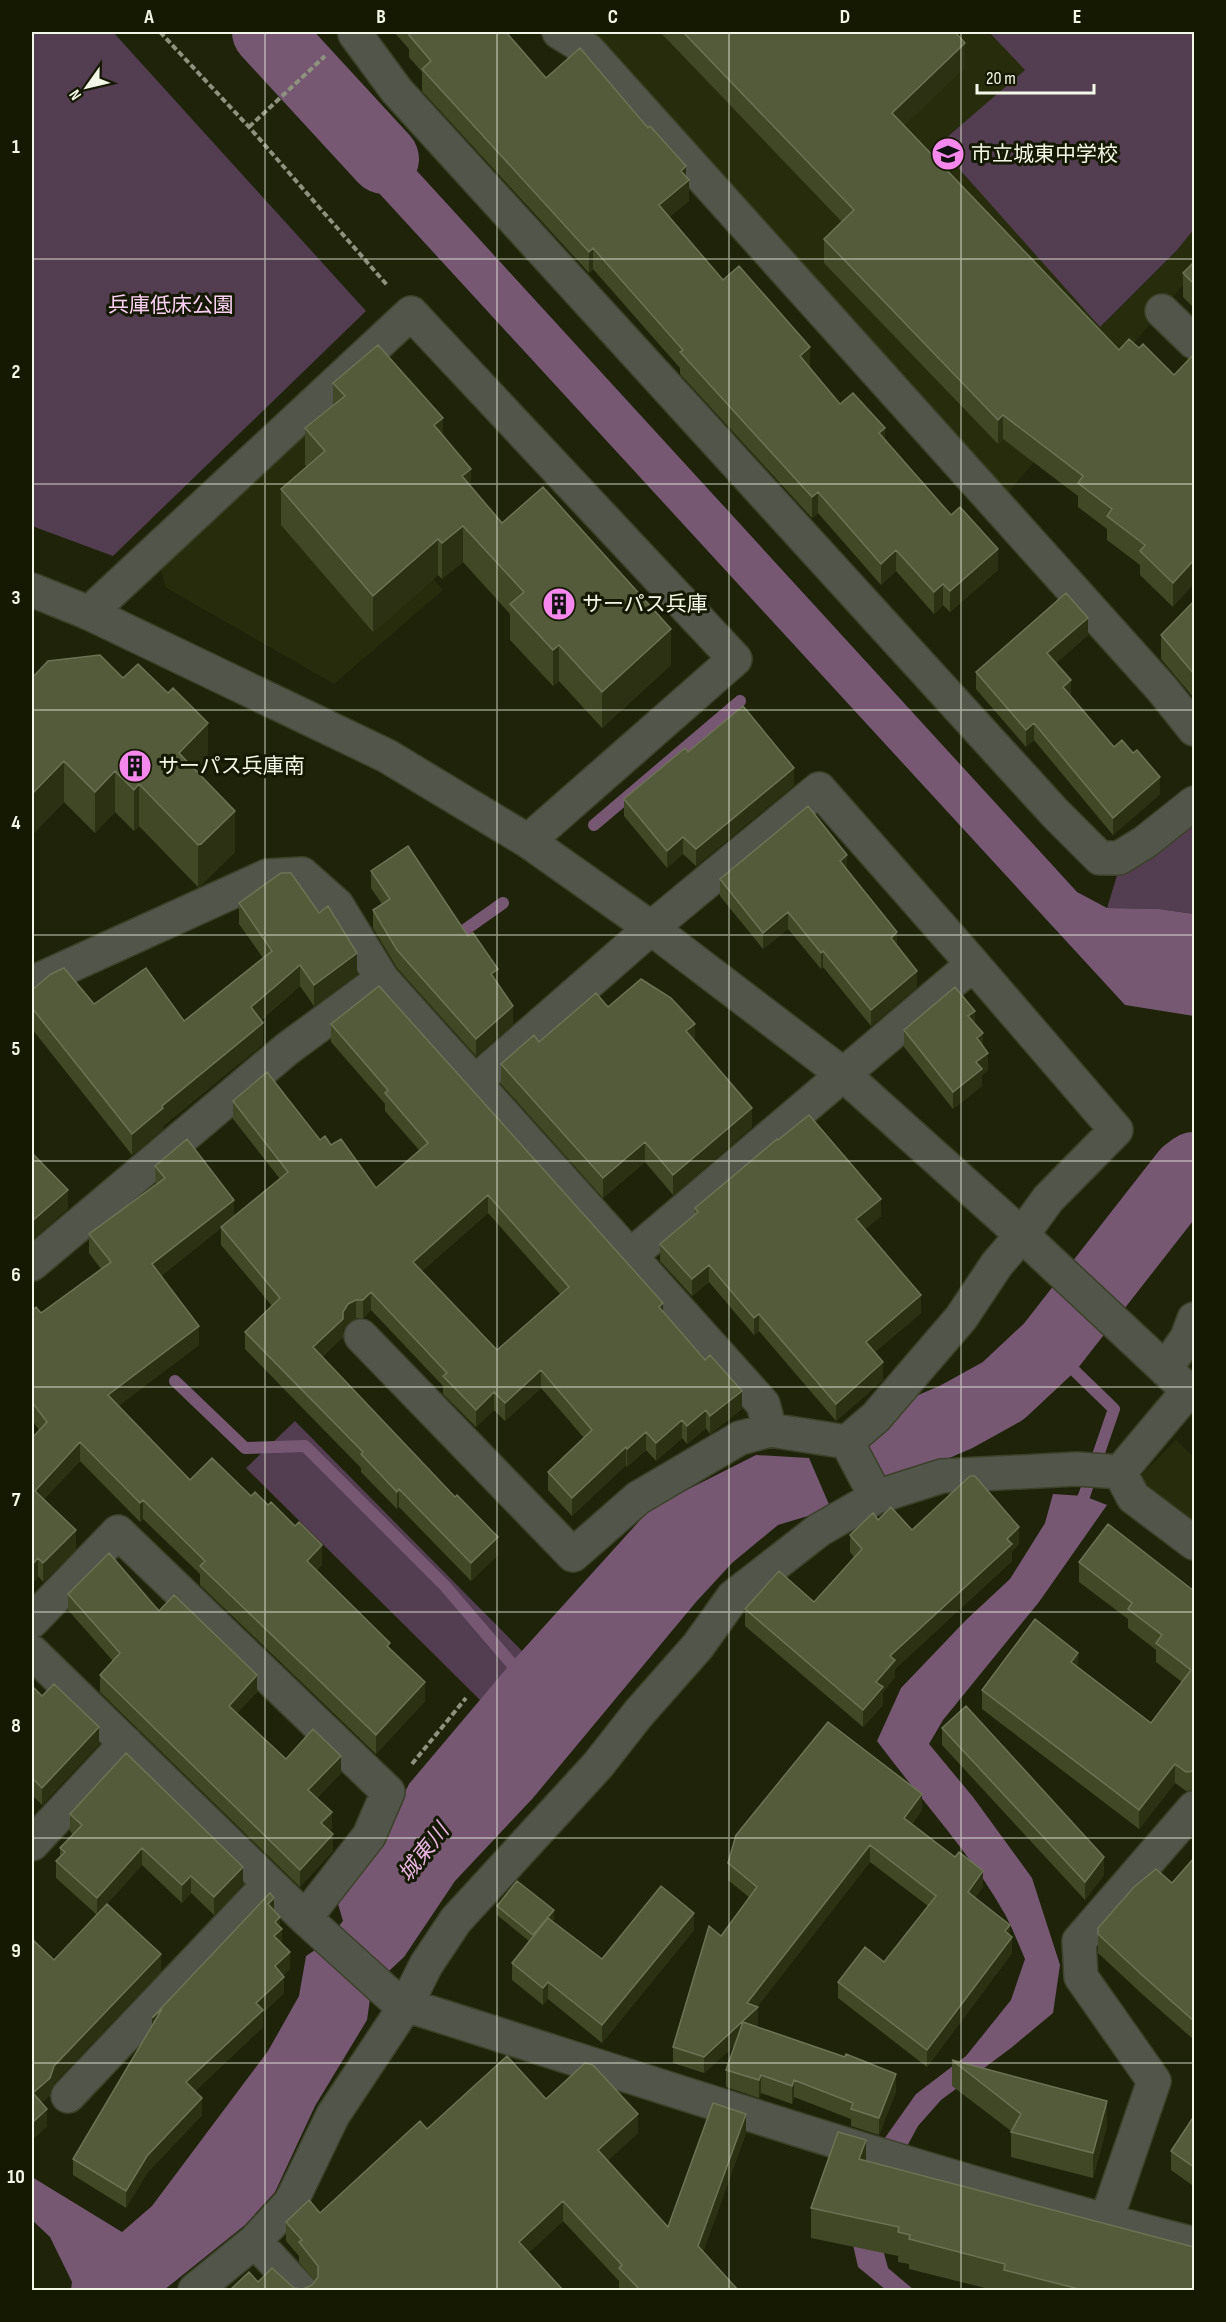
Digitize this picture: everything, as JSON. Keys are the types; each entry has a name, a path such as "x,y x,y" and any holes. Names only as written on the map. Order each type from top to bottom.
{"street":[{"path":"559,32 588,50 1147,672 1194,729"},
{"path":"345,40 355,34 397,92 1055,813 1100,858 1119,858 1145,842 1194,803"},
{"path":"1162,311 1194,342"},
{"path":"89,613 411,313 735,659 528,842"},
{"path":"36,598 89,613 387,756 528,842 651,928 844,1075 1031,1243 1182,1385"},
{"path":"475,1082 651,928 819,789 1116,1130 1048,1199 1031,1243 997,1264 961,1318 876,1416 847,1442"},
{"path":"32,983 267,876 302,874 337,905 382,979 763,1404 770,1430"},
{"path":"630,1256 973,964"},
{"path":"32,1264 287,1049 382,979"},
{"path":"1102,1471 1182,1385 1186,1338 1194,1319"},
{"path":"361,1336 573,1555 638,1498 740,1438 770,1430 847,1442"},
{"path":"847,1442 876,1497"},
{"path":"195,2290 255,2241 291,2202 333,2115 399,2001 456,1920 598,1765 638,1714 699,1646 733,1597 819,1530 876,1497 942,1476 1102,1471 1194,1543"},
{"path":"32,1621 118,1532 388,1792 369,1836 311,1924"},
{"path":"32,1652 311,1924 399,2001 869,2153 1194,2244"},
{"path":"32,1844 126,1743"},
{"path":"1106,2221 1154,2081 1081,1977 1079,1941 1194,1808"},
{"path":"68,2096 269,1884"},
{"path":"255,2241 300,2290"}],"path":[{"path":"160,32 249,127 411,313"},
{"path":"249,127 345,40"},
{"path":"388,1792 466,1698"}],"shaded area":[{"name":"市立城東中学校","path":"588,32 1194,32 1194,272 1006,495"},
{"path":"306,431 443,590 334,684 165,587 160,563"},
{"path":"1176,1440 1194,1457 1194,1530 1142,1490 1143,1473"}],"green space":[{"name":"兵庫低床公園","path":"32,32 113,32 366,311 113,556 32,526"},
{"path":"989,32 1194,32 1194,229 1177,250 1100,327 938,145 1025,70"},
{"path":"1194,816 1194,914 1159,909 1107,908 1119,869"},
{"path":"295,1421 523,1652 480,1700 246,1468"}],"water":[{"path":"245,32 298,32 312,46 282,73"},
{"path":"330,76 1077,892 1107,908 1159,909 1194,914 1194,1016 1125,1005 298,105"},
{"path":"1194,1144 1194,1204 1177,1218 1139,1265 1115,1244 1148,1199 1172,1155"},
{"name":"城東川","path":"756,1455 809,1458 831,1509 778,1525 732,1563 696,1602 533,1798 455,1881 404,1957 389,1971 370,1999 367,2020 315,2106 275,2192 245,2225 164,2290 71,2290 72,2282 50,2237 32,2220 32,2177 122,2232 152,2206 268,2051 299,1996 306,1956 324,1944 343,1921 338,1904 349,1878 380,1843 409,1784 511,1663 651,1508"},
{"path":"1053,1494 1084,1496 1107,1505 1039,1602 943,1720 929,1744 973,1797 1032,1878 1060,1965 1053,2013 1011,2048 941,2100 918,2126 905,2150 877,2227 888,2268 914,2290 886,2290 858,2267 851,2236 882,2142 916,2094 966,2056 1011,2000 1025,1959 1006,1916 977,1870 877,1741 901,1688 966,1620 1010,1579 1045,1523"}],"building":[{"path":"413,32 506,32 546,78 580,48 648,128 650,126 686,166 681,171 689,180 659,205 723,280 739,266 810,347 800,356 840,404 853,393 885,428 879,433 951,515 960,507 998,549 950,591 943,584 934,592 896,550 881,564 818,492 812,497 680,352 683,350 593,248 589,252 422,69 431,61 409,35"},
{"path":"683,32 955,32 965,43 892,113 1119,350 1129,339 1139,348 1143,344 1174,375 1194,354 1194,560 1173,583 1140,551 1145,545 1107,516 1112,509 1078,483 1083,476 1003,415 998,420 824,239 854,210"},
{"path":"1194,262 1194,284 1183,273"},
{"path":"378,345 443,418 434,425 471,469 462,476 502,523 543,487 671,629 602,692 559,645 553,650 510,604 524,592 463,526 442,543 438,539 373,596 281,489 325,451 305,428 345,396 333,383"},
{"path":"1066,593 1088,618 1047,653 1071,680 1063,687 1114,747 1122,740 1133,753 1137,750 1160,777 1113,818 1034,723 1026,730 976,672"},
{"path":"1194,601 1194,674 1161,635"},
{"path":"100,655 123,678 138,664 168,693 173,688 208,723 179,753 235,811 201,844 198,845 139,784 134,790 115,771 95,792 64,761 32,794 32,678 48,661"},
{"path":"743,706 794,768 696,849 683,837 667,851 624,799 685,748 688,752"},
{"path":"808,806 847,855 840,861 897,932 891,938 917,971 871,1010 788,912 763,933 720,879"},
{"path":"408,846 468,936 473,933 498,969 491,974 513,1006 476,1039 397,950 373,910 390,899 371,871"},
{"path":"281,873 291,873 319,913 328,906 357,953 314,985 300,965 251,1007 263,1023 162,1106 163,1108 132,1134 32,1008 32,990 51,974 64,968 94,1004 146,968 184,1021 272,951 239,903"},
{"path":"641,979 671,998 695,1024 686,1031 752,1108 673,1175 645,1142 603,1178 501,1064 534,1035 539,1042 596,993 608,1007"},
{"path":"379,986 663,1303 659,1307 705,1360 710,1355 742,1391 710,1416 706,1410 687,1426 682,1420 656,1443 646,1432 627,1449 626,1447 572,1498 548,1472 592,1430 541,1370 505,1403 494,1392 476,1410 443,1376 447,1373 371,1292 363,1300 356,1300 348,1304 343,1312 343,1319 313,1347 455,1497 457,1495 498,1537 471,1563 399,1489 397,1492 361,1454 363,1452 245,1332 280,1298 221,1227 288,1172 233,1101 267,1072 320,1140 325,1136 331,1145 341,1139 376,1188 428,1143 385,1093 388,1090 331,1024","holes":["488,1195 569,1287 497,1350 413,1262"]},
{"path":"955,987 975,1011 968,1016 983,1033 977,1038 988,1053 976,1062 982,1069 953,1092 904,1030"},
{"path":"809,1115 881,1199 856,1219 921,1295 866,1342 883,1362 836,1404 759,1314 754,1318 709,1265 692,1279 660,1244 698,1212 695,1208"},
{"path":"187,1139 234,1200 152,1264 199,1326 108,1395 190,1480 212,1458 251,1496 255,1492 268,1505 271,1502 295,1526 299,1522 322,1545 307,1561 390,1643 387,1646 425,1682 376,1735 200,1566 205,1561 143,1500 140,1503 80,1442 35,1491 76,1530 43,1563 38,1558 32,1565 32,1438 47,1422 32,1402 32,1311 36,1307 41,1313 111,1262 89,1234 165,1178 155,1166"},
{"path":"32,1153 68,1190 32,1221"},
{"path":"970,1476 975,1476 1019,1527 1007,1539 1012,1544 890,1656 895,1660 876,1682 883,1687 863,1710 745,1609 779,1571 814,1602 862,1549 850,1535 873,1513 878,1520 891,1507 912,1530"},
{"path":"1108,1524 1194,1591 1194,1771 1186,1772 1175,1764 1139,1810 982,1690 1035,1619 1078,1653 1071,1662 1151,1723 1191,1670 1156,1643 1162,1635 1128,1609 1132,1603 1079,1562"},
{"path":"109,1553 159,1611 174,1595 257,1675 229,1706 286,1759 313,1729 341,1756 308,1790 332,1812 321,1823 333,1834 300,1870 100,1675 120,1653 68,1594"},
{"path":"54,1684 99,1727 42,1788 32,1778 32,1686 42,1696"},
{"path":"966,1706 1104,1857 1085,1882 942,1728"},
{"path":"828,1722 922,1794 904,1818 955,1857 959,1852 983,1871 968,1892 1010,1925 1005,1931 1012,1937 927,2050 838,1982 865,1947 884,1962 936,1896 870,1845 747,2003 758,2007 704,2057 673,2047 709,1926 721,1936 757,1887 728,1863 736,1835"},
{"path":"126,1753 243,1867 214,1897 191,1876 182,1885 142,1848 97,1898 56,1861 65,1852 60,1848 82,1825 70,1814"},
{"path":"1194,1858 1194,2021 1098,1934 1098,1928 1134,1887 1156,1869 1172,1883"},
{"path":"517,1881 554,1910 533,1935 497,1906"},
{"path":"661,1886 694,1913 602,2025 548,1982 543,1988 512,1963 548,1918 602,1959"},
{"path":"270,1893 274,1898 268,1904 280,1917 275,1922 282,1929 274,1936 290,1952 275,1966 284,1977 256,2003 263,2010 186,2082 202,2098 147,2156 126,2191 73,2159 162,2009 152,2018"},
{"path":"107,1904 161,1954 54,2066 50,2078 33,2093 47,2109 32,2123 32,1939 54,1960"},
{"path":"743,2022 845,2057 846,2054 896,2074 879,2118 851,2109 853,2103 794,2080 792,2086 761,2075 759,2080 726,2070"},
{"path":"507,2056 546,2099 585,2063 593,2065 638,2114 598,2150 668,2227 713,2103 746,2114 698,2246 738,2290 640,2290 619,2268 622,2265 563,2201 519,2242 563,2290 230,2290 249,2272 258,2282 272,2268 294,2288 303,2289 312,2285 318,2277 318,2266 299,2242 302,2240 286,2222 309,2200 320,2213 420,2121 427,2129"},
{"path":"952,2060 1107,2101 1093,2153 1011,2132 1021,2114"},
{"path":"1194,2116 1194,2167 1171,2151"},
{"path":"838,2132 866,2140 859,2159 1194,2247 1194,2290 1083,2290 1004,2270 1005,2264 909,2239 910,2235 898,2232 899,2227 811,2208"}],"waterway":[{"path":"267,32 384,159"},
{"path":"594,825 740,701"},
{"path":"452,939 503,903"},
{"path":"888,1446 956,1417 1003,1391 1050,1347 1186,1173 1194,1167"},
{"path":"1050,1347 1114,1409 1077,1510"},
{"path":"175,1381 245,1448 305,1446 445,1586 511,1663 524,1668"}],"place":[{"name":"市立城東中学校","path":"948,154"},
{"name":"サーパス兵庫","path":"559,604"},
{"name":"サーパス兵庫南","path":"135,766"}]}
